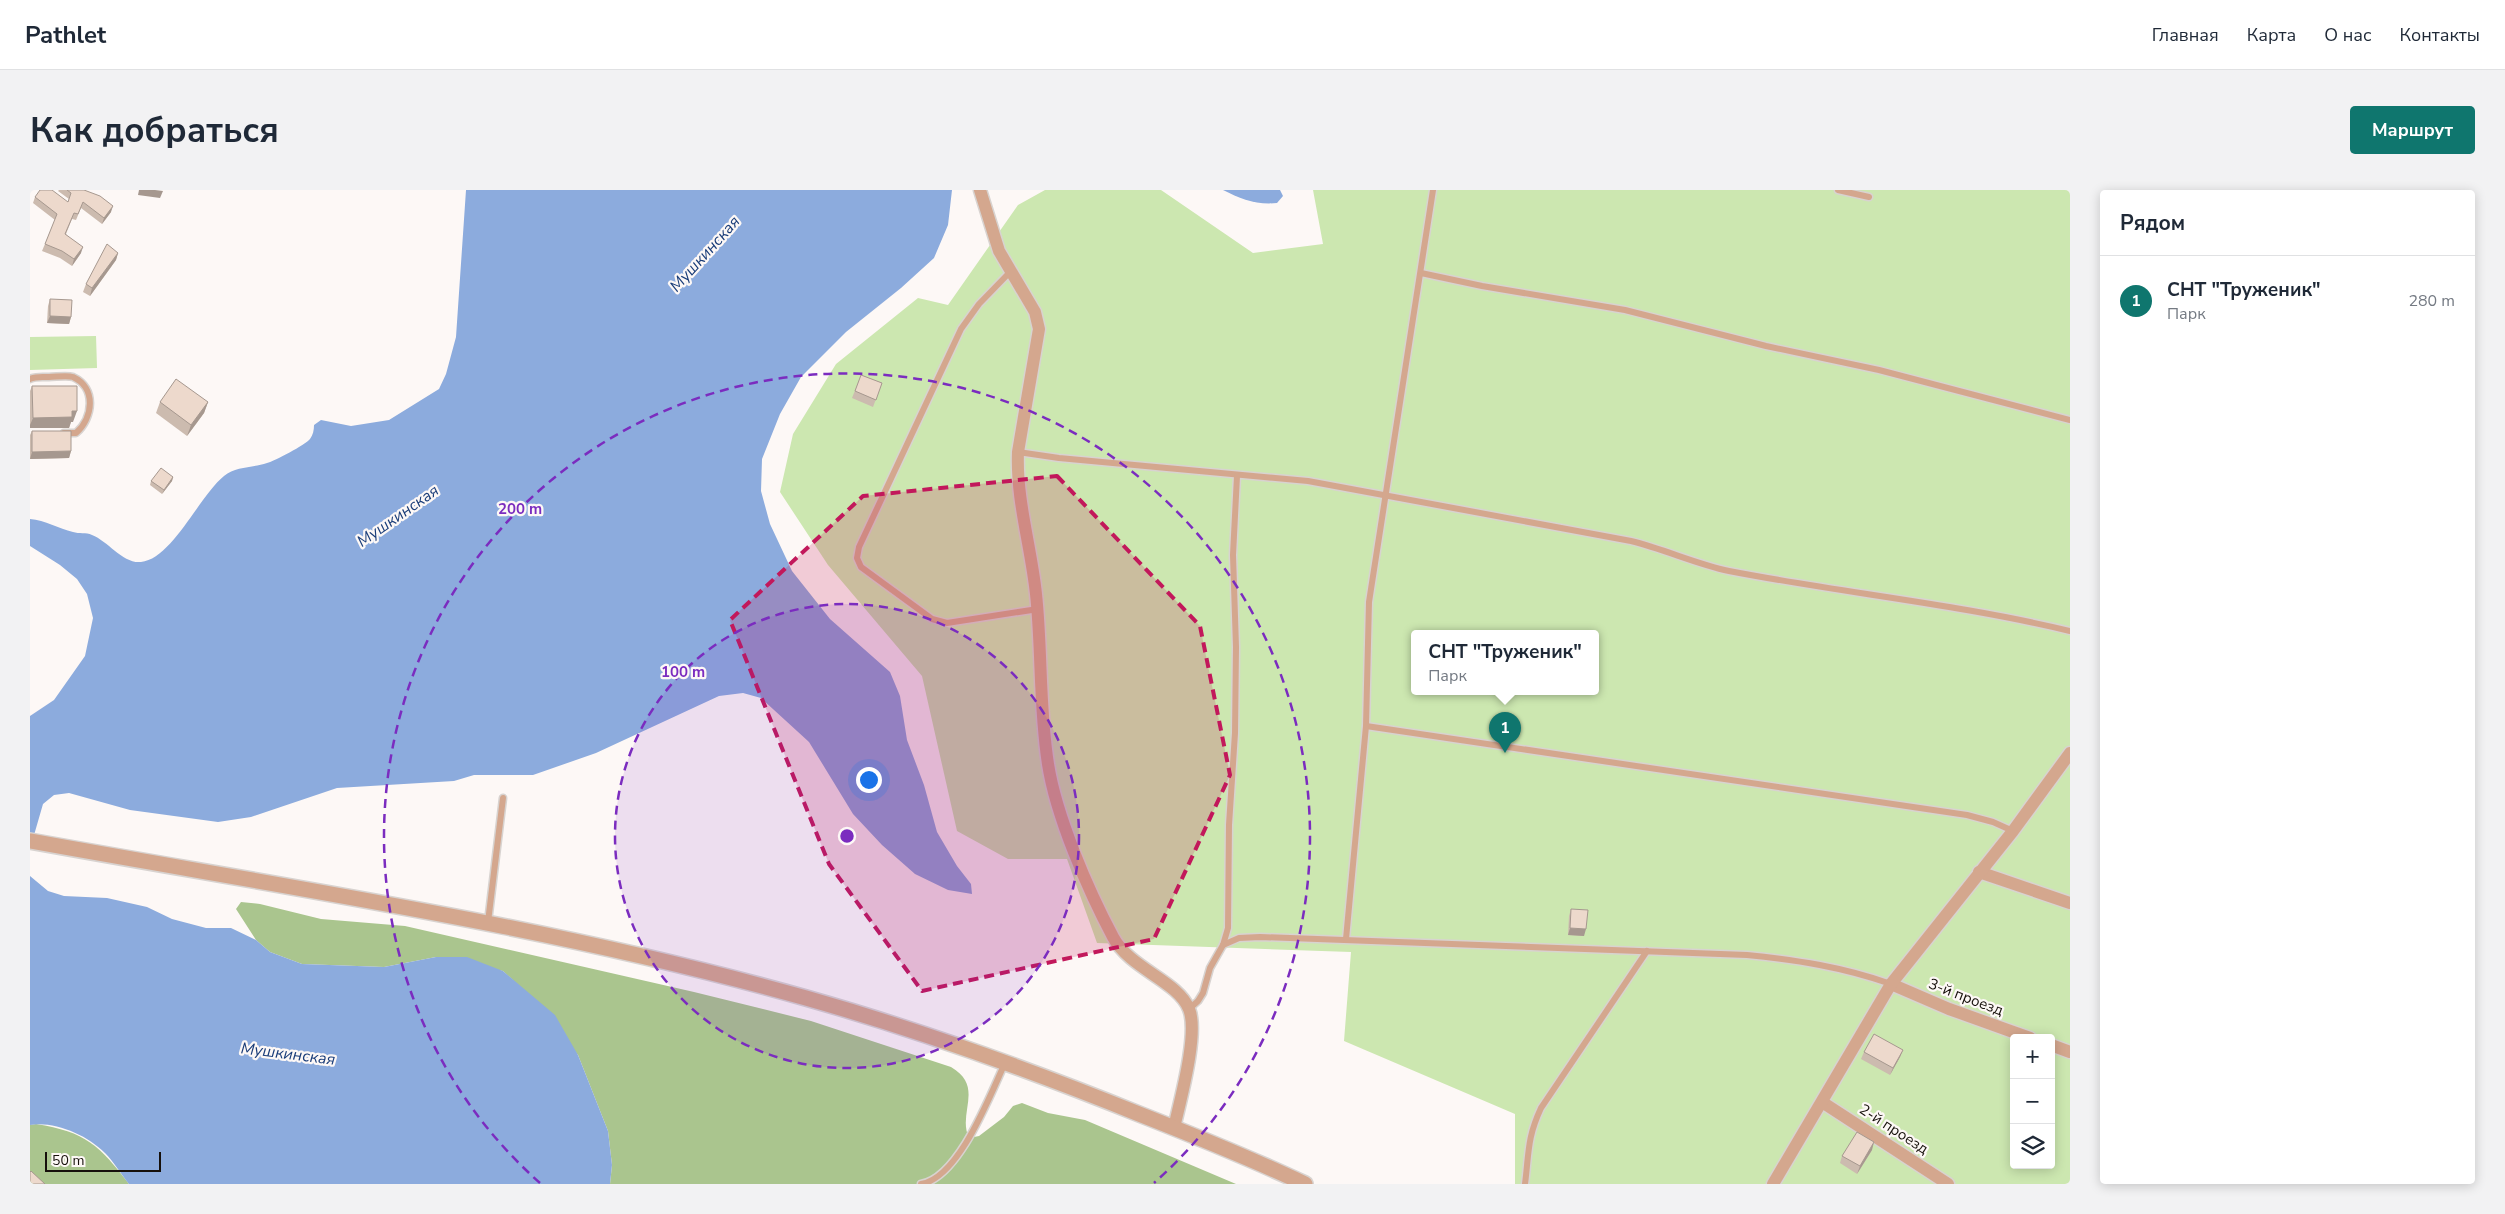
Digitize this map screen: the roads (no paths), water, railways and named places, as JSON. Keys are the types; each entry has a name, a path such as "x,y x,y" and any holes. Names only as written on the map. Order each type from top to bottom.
{"street":[{"path":"980,190 999,251 1035,312 1039,330 1018,452 1019,498 1038,609 1041,692 1048,765 1059,806 1082,871 1114,939 1126,956 1181,996 1189,1009 1192,1024 1189,1053 1174,1128"},
{"path":"1773,1184 1891,984 2013,830 2070,753"},
{"path":"30,841 488,924 622,952 805,998 902,1027 1006,1062 1174,1128 1304,1184"},
{"path":"1979,872 2070,904"},
{"name":"3-й проезд","path":"1891,984 1949,1009 2019,1034"},
{"path":"2055,1046 2070,1052"},
{"name":"2-й проезд","path":"1822,1102 1948,1184"}],"lane":[{"path":"1346,939 1366,726 1369,602 1433,190"},
{"path":"1838,190 1868,197"},
{"path":"1011,271 979,304 961,329 859,547 857,558 861,567 932,619 947,623 1038,609"},
{"path":"1421,273 1482,286 1625,310 1766,346 1879,370 2070,420"},
{"path":"30,379 71,376 82,384 90,399 90,412 84,426 76,433 58,433"},
{"path":"1018,452 1237,476 1308,481 1631,541 1658,547 1727,571 1952,608 2070,631"},
{"path":"1189,1009 1198,1001 1203,993 1210,968 1223,945 1228,928 1229,825 1235,733 1236,647 1233,555 1237,476"},
{"path":"1366,726 1967,814 2013,830"},
{"path":"488,924 503,798"},
{"path":"1223,945 1239,938 1260,937 1747,955 1791,960 1855,971 1891,984"},
{"path":"1526,1184 1528,1146 1532,1127 1541,1108 1647,951"},
{"path":"921,1184 929,1183 942,1174 969,1138 1006,1062"}],"water":[{"name":"Мушкинская","path":"466,190 952,190 948,225 934,258 901,288 846,332 801,377 780,414 762,459 761,491 770,524 792,571 830,619 890,672 900,696 907,740 924,785 937,832 957,866 971,884 972,894 948,890 915,874 882,845 853,814 809,742 761,698 743,693 719,696 596,753 533,775 474,775 454,781 337,788 251,817 218,822 130,810 69,793 54,795 43,804 30,849 30,716 54,700 85,656 93,618 87,594 77,579 60,565 30,546 30,519 75,533 90,534 122,556 134,562 141,562 152,558 164,550 215,485 229,473 271,462 296,449 310,439 314,425 321,420 351,426 389,420 439,389 446,374 456,337"},
{"path":"1223,190 1280,190 1283,196 1277,203 1262,203 1242,199"},
{"name":"Мушкинская","path":"30,876 48,891 64,896 107,898 147,907 172,919 206,928 231,928 256,940 270,952 302,964 384,967 436,957 467,957 503,971 555,1015 578,1055 608,1131 612,1165 610,1184 129,1184 98,1146 89,1140 60,1127 40,1124 30,1125"}],"place":[{"name":"СНТ \"Труженик\"","path":"1505,753"}]}
